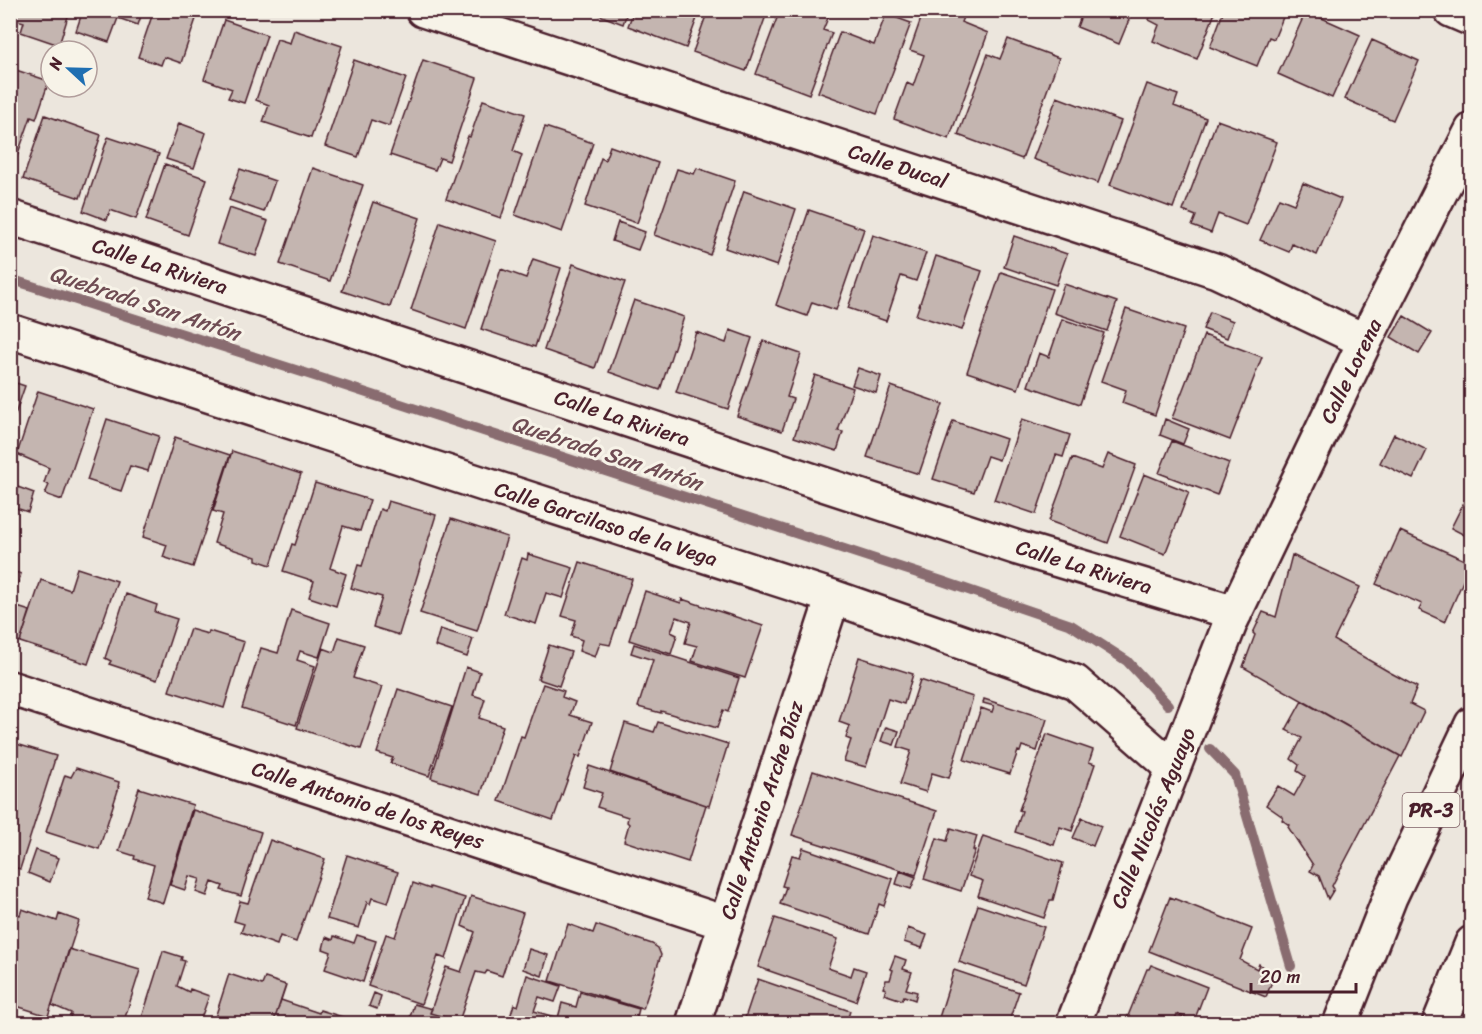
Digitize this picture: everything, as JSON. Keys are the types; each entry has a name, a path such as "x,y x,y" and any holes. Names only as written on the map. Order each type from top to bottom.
{"main road":[{"name":"Calle Ducal","path":"423,10 1218,271 1365,341"},
{"path":"1451,10 1472,19"},
{"name":"Calle Lorena","path":"1235,613 1365,341 1472,130"},
{"name":"Calle La Riviera","path":"10,217 1018,548 1235,613"},
{"name":"Calle Garcilaso de la Vega","path":"10,331 832,597 1075,682 1173,768"},
{"name":"Calle Antonio Arche Díaz","path":"693,1023 832,597"},
{"name":"Calle Nicolás Aguayo","path":"1072,1023 1235,613"},
{"name":"Calle Antonio de los Reyes","path":"10,688 725,923"},
{"name":"PR-3","path":"1340,1023 1390,897 1472,724"},
{"path":"1439,1023 1472,943"}],"building":[{"path":"10,10 70,10 61,39 41,39 21,32 24,22 10,18"},
{"path":"83,10 143,10 138,25 118,18 109,42 76,31"},
{"path":"154,10 199,10 181,63 164,57 161,65 138,57"},
{"path":"586,10 628,10 623,24"},
{"path":"634,10 700,10 686,48 628,26"},
{"path":"708,10 768,10 746,71 693,52"},
{"path":"780,10 823,10 830,13 823,30 832,33 809,94 756,74"},
{"path":"924,10 966,10 961,22 988,33 949,139 894,119 907,83 913,86 924,55 910,50"},
{"path":"1083,10 1133,10 1119,44 1077,27"},
{"path":"1153,10 1216,10 1197,59 1153,41 1159,25 1149,20"},
{"path":"1224,10 1286,10 1274,39 1269,37 1257,66 1210,47"},
{"path":"1306,11 1360,35 1332,98 1278,74"},
{"path":"886,14 911,23 877,114 818,92 840,32 874,45"},
{"path":"224,20 267,35 244,103 228,98 232,89 204,79"},
{"path":"294,30 342,46 311,138 263,122 269,105 256,100 277,39 290,43"},
{"path":"1008,39 1059,58 1022,159 958,135 988,54 1000,59"},
{"path":"1372,40 1419,61 1393,120 1345,99"},
{"path":"354,60 406,78 389,126 371,120 358,157 325,146"},
{"path":"423,60 477,78 449,161 440,158 435,170 390,155"},
{"path":"10,68 39,78 39,99 43,99 36,119 31,117 10,176"},
{"path":"1147,84 1178,95 1174,106 1206,118 1173,208 1110,185"},
{"path":"1057,97 1121,121 1098,183 1033,159"},
{"path":"483,100 525,114 513,151 522,155 501,218 446,199"},
{"path":"45,115 101,135 80,198 23,179"},
{"path":"1217,120 1277,142 1246,225 1218,214 1211,233 1192,226 1196,216 1183,211"},
{"path":"179,123 206,133 194,168 166,159"},
{"path":"545,127 593,143 562,232 515,215"},
{"path":"108,137 159,154 136,219 110,210 107,220 83,211"},
{"path":"610,146 658,163 637,223 585,206 601,158 605,160"},
{"path":"165,164 207,179 188,235 146,220"},
{"path":"313,168 363,185 330,281 280,264"},
{"path":"697,168 735,181 710,255 654,235 677,169 694,174"},
{"path":"240,169 275,181 264,212 229,200"},
{"path":"1303,183 1341,199 1317,255 1292,244 1289,252 1260,240 1279,198 1294,204"},
{"path":"744,191 796,209 777,266 725,248"},
{"path":"373,202 420,218 390,307 342,291"},
{"path":"229,208 268,221 256,256 217,244"},
{"path":"809,210 864,229 836,310 812,302 807,316 776,305"},
{"path":"440,222 496,241 466,329 411,310"},
{"path":"618,222 645,232 638,250 612,241"},
{"path":"873,235 926,253 916,281 901,276 886,321 848,308"},
{"path":"1014,236 1067,254 1056,285 1004,267"},
{"path":"936,256 982,271 962,330 916,315"},
{"path":"533,259 561,268 535,347 481,329 501,269 526,278"},
{"path":"573,264 625,282 595,368 544,350"},
{"path":"1001,272 1052,289 1018,389 967,372"},
{"path":"1064,284 1117,302 1107,331 1054,313"},
{"path":"634,300 684,317 660,390 609,372"},
{"path":"1126,309 1184,329 1155,415 1122,403 1126,390 1101,381"},
{"path":"1210,312 1233,321 1227,338 1203,329"},
{"path":"1404,316 1432,333 1419,354 1391,337"},
{"path":"1062,319 1104,333 1080,404 1028,386 1039,353 1049,357"},
{"path":"730,330 752,338 728,409 676,392 696,332 726,343"},
{"path":"1204,335 1262,357 1230,440 1172,418"},
{"path":"763,341 801,354 787,397 793,399 782,431 737,416"},
{"path":"858,368 881,376 876,393 852,385"},
{"path":"815,375 853,388 838,431 843,432 837,451 794,437"},
{"path":"10,381 25,386 10,429"},
{"path":"891,386 943,404 919,474 867,457"},
{"path":"38,391 93,409 62,500 45,494 49,485 44,483 49,468 17,454"},
{"path":"107,419 159,436 148,471 130,466 121,491 87,480"},
{"path":"1022,419 1070,435 1063,457 1056,455 1036,514 994,500"},
{"path":"1165,419 1189,429 1183,444 1160,435"},
{"path":"953,421 1006,439 999,460 987,456 974,492 933,479"},
{"path":"1394,434 1427,450 1413,479 1380,463"},
{"path":"175,437 230,455 193,567 163,557 167,545 143,537"},
{"path":"1172,441 1229,463 1217,495 1159,473"},
{"path":"232,451 301,474 271,565 256,560 256,557 214,543 223,514 213,511"},
{"path":"1108,454 1136,465 1108,543 1049,521 1072,458 1102,469"},
{"path":"1144,474 1189,492 1165,554 1120,536"},
{"path":"315,483 370,500 360,531 343,526 330,568 346,574 336,606 309,597 314,581 283,571 292,544 295,545"},
{"path":"15,486 34,493 28,512 10,506"},
{"path":"1472,486 1472,539 1451,528"},
{"path":"388,501 436,515 399,635 373,627 382,597 351,588 358,565 362,566 380,509 385,511"},
{"path":"451,519 507,537 477,631 420,613"},
{"path":"1400,531 1471,563 1445,622 1419,610 1422,604 1376,584"},
{"path":"528,554 573,568 563,598 546,593 536,624 504,614 522,558 527,560"},
{"path":"1292,555 1360,587 1334,640 1417,687 1410,704 1424,711 1402,757 1243,667 1255,635 1253,633 1263,612 1276,617"},
{"path":"580,562 632,579 610,645 600,643 595,657 579,651 582,640 571,636 576,620 562,616"},
{"path":"77,568 117,581 88,664 20,642 41,580 70,590"},
{"path":"10,570 21,574 11,605 30,611 20,642 10,638"},
{"path":"645,591 681,603 682,599 763,626 745,678 692,661 697,646 685,643 691,622 676,617 671,632 677,635 671,654 629,640"},
{"path":"126,594 157,605 155,612 177,619 157,680 109,664 111,661 105,658"},
{"path":"291,610 330,623 319,657 300,651 297,660 315,666 296,725 242,708 261,648 278,653"},
{"path":"190,629 208,634 209,631 244,642 224,708 169,691"},
{"path":"440,629 473,639 467,657 435,646"},
{"path":"339,637 364,645 353,678 382,687 361,749 297,728 323,648 334,652"},
{"path":"634,644 739,678 728,712 723,710 717,728 661,711 661,713 638,707 653,660 631,653"},
{"path":"549,645 571,652 559,686 538,679"},
{"path":"859,657 913,674 904,704 888,699 866,767 844,761 851,740 846,738 850,726 839,722"},
{"path":"466,667 480,672 473,695 485,699 479,718 503,726 481,794 431,778"},
{"path":"920,680 973,697 949,778 932,773 926,792 900,784 911,751 898,747"},
{"path":"543,684 564,691 562,697 575,702 570,715 592,722 580,757 576,756 553,820 499,801 521,736 524,737"},
{"path":"398,689 452,707 429,776 390,763 393,758 377,753"},
{"path":"984,699 1047,719 1037,751 1022,746 1010,774 964,760 981,708 992,712 994,706 983,703"},
{"path":"1302,701 1400,756 1332,886 1334,889 1328,899 1319,876 1310,871 1313,865 1288,827 1289,825 1282,820 1283,817 1266,805 1278,786 1294,796 1305,776 1297,771 1299,765 1291,759 1302,738 1286,730"},
{"path":"658,722 728,744 709,806 610,772 625,723 654,732"},
{"path":"886,727 899,731 894,745 881,741"},
{"path":"1047,734 1093,750 1089,762 1095,764 1072,831 1060,827 1054,845 1015,832 1022,811 1019,810"},
{"path":"10,742 56,756 20,869 10,866"},
{"path":"589,766 706,805 688,862 624,841 629,824 628,817 597,807 602,793 583,787"},
{"path":"76,768 119,782 99,849 46,832 65,775 71,777"},
{"path":"813,771 937,811 916,875 792,835"},
{"path":"139,788 193,805 163,903 145,897 154,865 134,859 135,856 119,851"},
{"path":"193,810 261,832 241,896 221,890 223,886 212,882 207,896 196,892 200,879 189,876 185,890 170,885"},
{"path":"1082,818 1101,826 1093,846 1073,838"},
{"path":"951,828 977,836 973,850 975,850 961,891 924,879 937,838 947,841"},
{"path":"983,836 1063,863 1053,900 1050,900 1044,918 978,896 983,881 969,876"},
{"path":"270,840 325,859 296,942 280,936 277,945 241,932 244,924 234,921 240,901 248,903"},
{"path":"803,848 893,879 884,906 879,904 869,934 780,904 786,887 782,886 792,855 800,857"},
{"path":"36,850 59,858 50,882 28,873"},
{"path":"347,855 398,872 388,903 372,898 370,904 367,902 359,928 327,919"},
{"path":"900,871 916,877 911,889 896,884"},
{"path":"413,883 465,898 446,959 438,956 421,1004 368,986 386,934 395,937"},
{"path":"10,885 17,887 10,906"},
{"path":"471,896 523,913 502,976 487,971 485,974 476,972 459,1021 430,1013 446,967 461,972 475,932 462,926"},
{"path":"1170,897 1252,929 1240,960 1257,969 1259,964 1274,976 1266,997 1149,951"},
{"path":"978,905 1044,927 1024,984 959,962"},
{"path":"22,909 57,921 59,914 79,921 48,1016 10,1004 10,911 20,915"},
{"path":"775,918 838,939 828,968 851,976 854,967 866,971 856,1001 758,967"},
{"path":"568,924 593,933 596,925 658,948 661,955 643,1009 550,981"},
{"path":"908,928 927,935 922,948 904,942"},
{"path":"357,935 376,941 363,982 325,969 331,952 323,949 326,937 333,940 334,936 354,943"},
{"path":"69,949 140,970 123,1024 69,1024 71,1013 52,1005"},
{"path":"529,949 548,955 542,976 523,969"},
{"path":"163,951 182,957 181,960 185,961 177,986 189,992 190,989 209,996 199,1024 140,1024"},
{"path":"895,956 906,960 903,969 912,972 906,989 917,992 915,1000 904,996 902,1000 884,994 886,989 883,988 886,980 890,980 893,970 890,969"},
{"path":"1151,965 1207,987 1194,1021 1177,1014 1173,1024 1147,1024 1128,1016 1147,969"},
{"path":"954,970 1019,992 1008,1024 937,1024"},
{"path":"229,974 262,985 265,978 286,985 273,1024 213,1024"},
{"path":"527,975 561,986 555,1002 539,997 534,1011 558,1018 562,1003 576,1007 580,992 639,1009 635,1024 508,1024 514,1004 518,1006"},
{"path":"758,979 850,1011 846,1024 743,1024"},
{"path":"374,993 381,996 377,1009 369,1006"},
{"path":"281,1000 319,1013 320,1010 349,1019 348,1024 273,1024"},
{"path":"414,1004 432,1009 430,1013 448,1018 446,1024 408,1024"}],"waterway":[{"name":"Quebrada San Antón","path":"10,279 327,380 1071,625 1127,661 1168,705"},
{"name":"Quebrada San Antón","path":"1210,749 1235,775 1291,966"}]}
